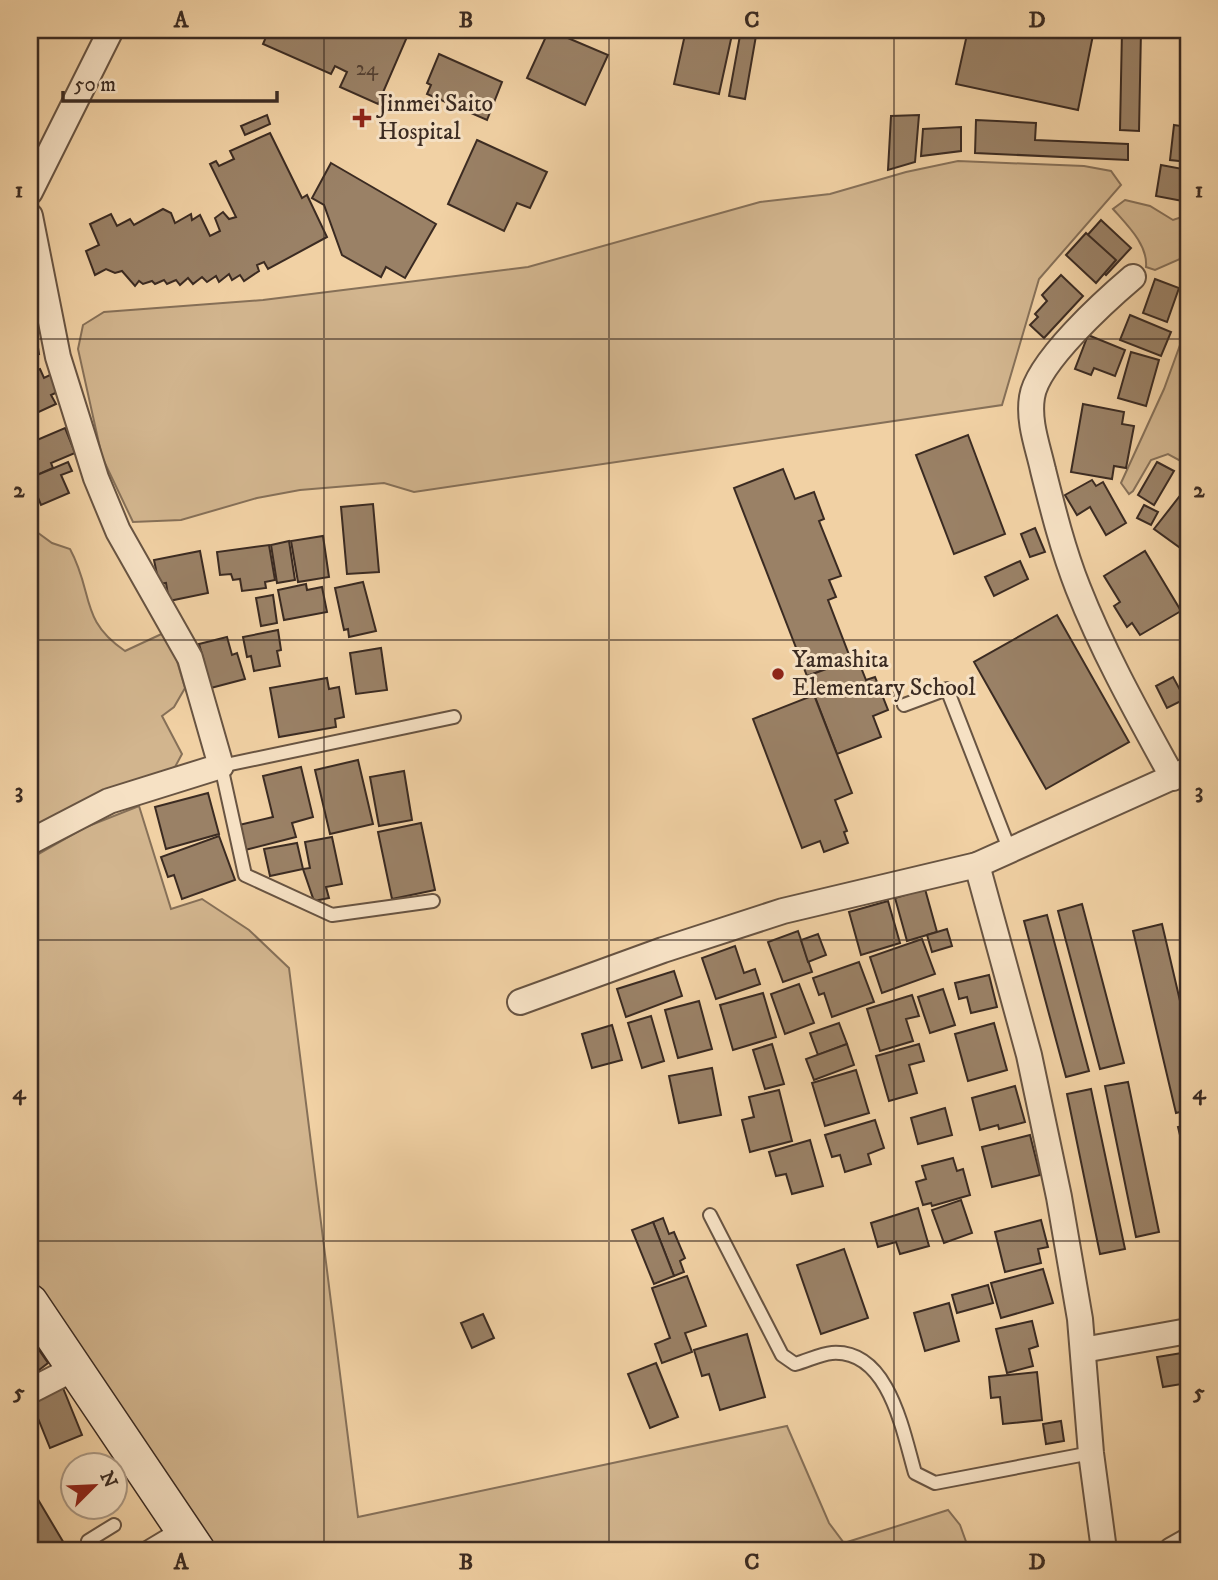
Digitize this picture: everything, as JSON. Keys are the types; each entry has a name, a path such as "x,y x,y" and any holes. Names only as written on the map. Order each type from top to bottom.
{"street":[{"path":"30,192 111,30"},
{"path":"30,216 58,357 96,478 118,531 190,659 221,766 109,801 30,842"},
{"path":"520,1002 663,950 783,911 977,865 1181,774 1126,692 1078,588 1053,510 1032,422 1032,396 1041,373 1096,310 1133,277"},
{"path":"977,865 1029,1055 1061,1211 1083,1350 1091,1453 1104,1550"},
{"path":"30,1301 189,1539"},
{"path":"1083,1350 1188,1331"},
{"path":"30,1391 75,1368"},
{"path":"1172,1550 1188,1541"}],"lane":[{"path":"904,705 947,689 1010,850"},
{"path":"433,901 332,915 245,875 221,766 454,718"},
{"path":"710,1215 782,1355 795,1364 830,1353 846,1354 866,1363 887,1392 915,1473 923,1480 935,1483 1091,1453"},
{"path":"93,1550 88,1541 114,1525"},
{"path":"143,1550 189,1539"}],"shaded area":[{"path":"958,161 1084,166 1111,171 1121,185 1039,279 1002,405 414,492 384,483 300,490 257,498 181,520 133,522 102,457 78,349 83,325 104,312 263,300 528,267 760,202 830,194 906,172"},
{"path":"1125,200 1150,206 1173,220 1188,215 1188,260 1182,258 1155,270 1146,267 1140,243 1113,209"},
{"path":"1188,323 1188,465 1168,454 1151,460 1129,494 1121,483 1164,389"},
{"path":"30,527 52,543 70,549 94,617 110,640 125,651 168,631 185,688 174,707 162,716 182,754 175,767 30,832 30,675 36,672 30,661"},
{"path":"139,806 171,909 202,899 249,930 289,968 358,1517 787,1426 829,1523 844,1543 948,1510 960,1525 969,1550 210,1550 30,1278 30,859 86,827"}],"building":[{"name":"Jinmei Saito Hospital","path":"269,30 410,30 378,104 340,87 347,72 335,66 331,74 263,44"},
{"path":"549,30 608,55 585,105 527,78"},
{"path":"686,30 733,30 719,94 674,84"},
{"path":"741,30 757,30 745,99 729,96"},
{"path":"968,30 1094,30 1078,110 956,84"},
{"path":"1122,30 1141,30 1139,131 1120,130"},
{"path":"439,54 502,82 487,120 427,94 431,85 427,83"},
{"path":"267,115 270,124 245,135 241,126"},
{"path":"919,115 915,162 888,170 891,116"},
{"path":"976,120 1036,123 1035,140 1128,144 1128,160 975,153"},
{"path":"1174,125 1188,127 1188,162 1170,160"},
{"path":"961,127 961,151 921,156 923,129"},
{"path":"270,133 302,198 307,195 327,237 268,269 264,262 257,265 259,271 244,281 240,275 232,280 229,274 219,282 216,276 207,282 202,277 193,284 188,278 180,285 176,280 167,284 164,280 155,284 152,281 143,284 139,281 135,286 122,271 115,273 106,269 95,275 86,251 99,245 90,224 111,214 117,226 130,219 134,225 163,209 171,213 175,223 191,214 192,220 200,215 210,236 220,231 215,218 223,212 229,219 236,217 210,164 216,161 219,166 234,159 230,151"},
{"path":"477,140 547,172 530,208 517,203 504,231 448,204"},
{"path":"331,163 436,224 405,278 386,267 381,277 342,255 324,205 312,198"},
{"path":"1161,165 1188,170 1188,202 1156,196"},
{"path":"1101,220 1131,248 1106,275 1076,248"},
{"path":"1086,233 1116,260 1096,283 1066,255"},
{"path":"1061,275 1083,296 1044,338 1030,325 1038,317 1035,314 1047,301 1042,295"},
{"path":"1155,279 1179,288 1167,322 1143,313"},
{"path":"35,288 39,313 33,314 39,354 30,355 30,289"},
{"path":"1130,315 1171,332 1161,356 1120,340"},
{"path":"1088,335 1125,350 1115,376 1094,368 1091,375 1075,369"},
{"path":"1131,352 1159,360 1146,406 1118,398"},
{"path":"40,369 44,378 54,373 62,390 51,395 56,404 30,416 30,373"},
{"path":"1083,404 1124,412 1122,424 1134,426 1126,468 1114,466 1112,479 1071,472"},
{"path":"65,428 75,453 51,463 53,468 30,478 30,443"},
{"path":"968,435 1005,534 954,554 916,455"},
{"path":"68,462 72,471 61,475 69,493 41,505 30,478"},
{"path":"1157,462 1174,471 1154,505 1138,495"},
{"path":"783,469 795,499 814,492 824,519 819,521 841,576 829,580 836,597 828,600 851,660 807,676 734,488"},
{"path":"1092,480 1096,486 1103,482 1126,523 1106,535 1090,507 1077,515 1065,495"},
{"path":"1179,497 1188,504 1188,535 1179,547 1154,529"},
{"path":"373,504 379,572 347,574 341,507"},
{"path":"1144,505 1158,512 1151,525 1137,518"},
{"path":"1035,528 1045,552 1030,557 1021,534"},
{"path":"323,536 329,577 298,582 291,541"},
{"path":"289,541 295,580 277,583 271,545"},
{"path":"269,545 275,580 265,582 266,588 242,591 240,579 233,580 231,574 220,575 217,552"},
{"path":"200,551 208,593 169,601 166,583 159,584 154,560"},
{"path":"1145,551 1181,611 1140,635 1132,623 1127,627 1114,606 1120,602 1104,576"},
{"path":"1020,561 1028,579 994,596 985,577"},
{"path":"363,582 376,631 349,637 348,629 344,630 335,588"},
{"path":"306,584 307,590 322,587 327,612 284,620 278,590"},
{"path":"273,595 277,623 261,626 256,598"},
{"path":"1057,615 1129,742 1046,789 974,662"},
{"path":"278,630 281,650 277,651 280,666 254,671 251,656 247,657 243,637"},
{"path":"227,637 232,655 237,653 245,679 207,689 200,662 204,661 199,644"},
{"path":"381,648 387,690 356,694 350,653"},
{"path":"851,660 854,667 860,665 866,680 875,677 888,710 873,716 881,737 837,754 807,676"},
{"path":"1173,677 1185,699 1167,708 1156,686"},
{"path":"327,678 329,689 339,687 344,717 335,719 336,727 279,737 270,688"},
{"path":"814,695 852,793 835,800 847,831 844,832 848,843 824,852 820,841 802,848 753,719"},
{"path":"358,760 373,824 330,834 315,770"},
{"path":"301,767 313,817 292,823 296,837 245,850 239,825 273,817 263,776"},
{"path":"404,771 412,820 379,826 370,777"},
{"path":"208,793 219,834 166,849 155,807"},
{"path":"421,823 435,890 392,899 378,832"},
{"path":"219,836 235,880 182,899 174,875 168,877 161,857"},
{"path":"332,837 342,884 326,887 329,898 314,901 303,869 310,868 305,842"},
{"path":"297,843 303,869 270,876 264,849"},
{"path":"925,889 937,932 907,941 895,898"},
{"path":"888,901 900,943 861,955 849,912"},
{"path":"1082,904 1124,1063 1100,1069 1058,911"},
{"path":"1047,915 1089,1071 1066,1077 1024,921"},
{"path":"1162,924 1188,1035 1188,1110 1176,1113 1133,931"},
{"path":"947,929 952,946 932,952 927,935"},
{"path":"798,931 812,972 783,982 768,942"},
{"path":"818,934 826,955 808,962 801,940"},
{"path":"922,939 935,974 882,993 870,957"},
{"path":"735,946 744,973 755,969 760,984 716,999 702,958"},
{"path":"859,962 874,1002 832,1017 824,993 819,995 813,978"},
{"path":"674,971 682,996 626,1017 617,989"},
{"path":"989,975 997,1007 971,1013 967,997 959,999 955,983"},
{"path":"799,984 814,1023 785,1034 771,994"},
{"path":"943,989 955,1025 930,1033 918,997"},
{"path":"763,993 776,1037 733,1050 720,1005"},
{"path":"912,995 919,1016 906,1019 913,1041 880,1051 867,1009"},
{"path":"699,1001 712,1049 678,1058 665,1010"},
{"path":"651,1016 664,1061 642,1068 628,1023"},
{"path":"839,1023 847,1044 818,1055 810,1033"},
{"path":"994,1023 1007,1070 968,1081 955,1034"},
{"path":"612,1025 622,1060 592,1068 582,1034"},
{"path":"772,1044 784,1084 765,1089 753,1050"},
{"path":"847,1044 854,1065 814,1080 806,1059"},
{"path":"919,1044 924,1061 909,1065 917,1093 889,1101 876,1056"},
{"path":"712,1068 721,1115 679,1123 669,1076"},
{"path":"856,1070 869,1113 825,1126 812,1083"},
{"path":"1128,1082 1159,1232 1136,1237 1105,1086"},
{"path":"1015,1086 1025,1122 999,1129 998,1125 980,1130 972,1098"},
{"path":"1091,1089 1125,1249 1100,1254 1067,1094"},
{"path":"779,1090 792,1141 750,1152 742,1120 754,1117 749,1097"},
{"path":"945,1108 952,1135 918,1144 911,1118"},
{"path":"875,1120 884,1148 868,1154 871,1164 845,1172 840,1155 832,1157 825,1135"},
{"path":"1188,1125 1188,1168 1178,1127"},
{"path":"1030,1135 1040,1175 992,1187 982,1147"},
{"path":"810,1140 823,1186 792,1194 786,1174 776,1176 769,1152"},
{"path":"953,1158 957,1171 963,1169 970,1195 932,1206 931,1203 923,1205 916,1182 926,1179 922,1166"},
{"path":"961,1200 972,1233 944,1243 932,1210"},
{"path":"918,1208 929,1246 900,1254 896,1242 878,1247 871,1223"},
{"path":"663,1218 669,1234 674,1232 685,1258 680,1261 684,1272 674,1276 653,1222"},
{"path":"1041,1220 1048,1247 1038,1249 1041,1263 1005,1272 995,1232"},
{"path":"653,1222 674,1276 654,1284 632,1230"},
{"path":"844,1249 868,1318 821,1334 797,1265"},
{"path":"1043,1269 1053,1303 1001,1318 991,1283"},
{"path":"687,1276 706,1326 685,1333 692,1352 662,1363 655,1344 670,1338 652,1288"},
{"path":"988,1285 993,1303 957,1313 952,1295"},
{"path":"949,1303 959,1341 925,1351 914,1313"},
{"path":"483,1314 494,1338 472,1348 461,1323"},
{"path":"1032,1321 1038,1346 1029,1349 1033,1366 1007,1373 996,1329"},
{"path":"747,1334 765,1397 720,1410 709,1374 702,1376 694,1350"},
{"path":"30,1337 48,1363 30,1377"},
{"path":"1188,1352 1188,1383 1163,1387 1157,1357"},
{"path":"656,1363 678,1417 650,1428 628,1374"},
{"path":"1037,1372 1042,1420 1003,1424 1000,1397 991,1398 989,1377"},
{"path":"63,1388 82,1435 50,1448 31,1401"},
{"path":"1061,1421 1064,1441 1046,1444 1043,1424"},
{"path":"30,1486 68,1550 30,1550"}],"place":[{"name":"Jinmei Saito Hospital","path":"362,118"},
{"name":"Yamashita Elementary School","path":"778,674"}]}
